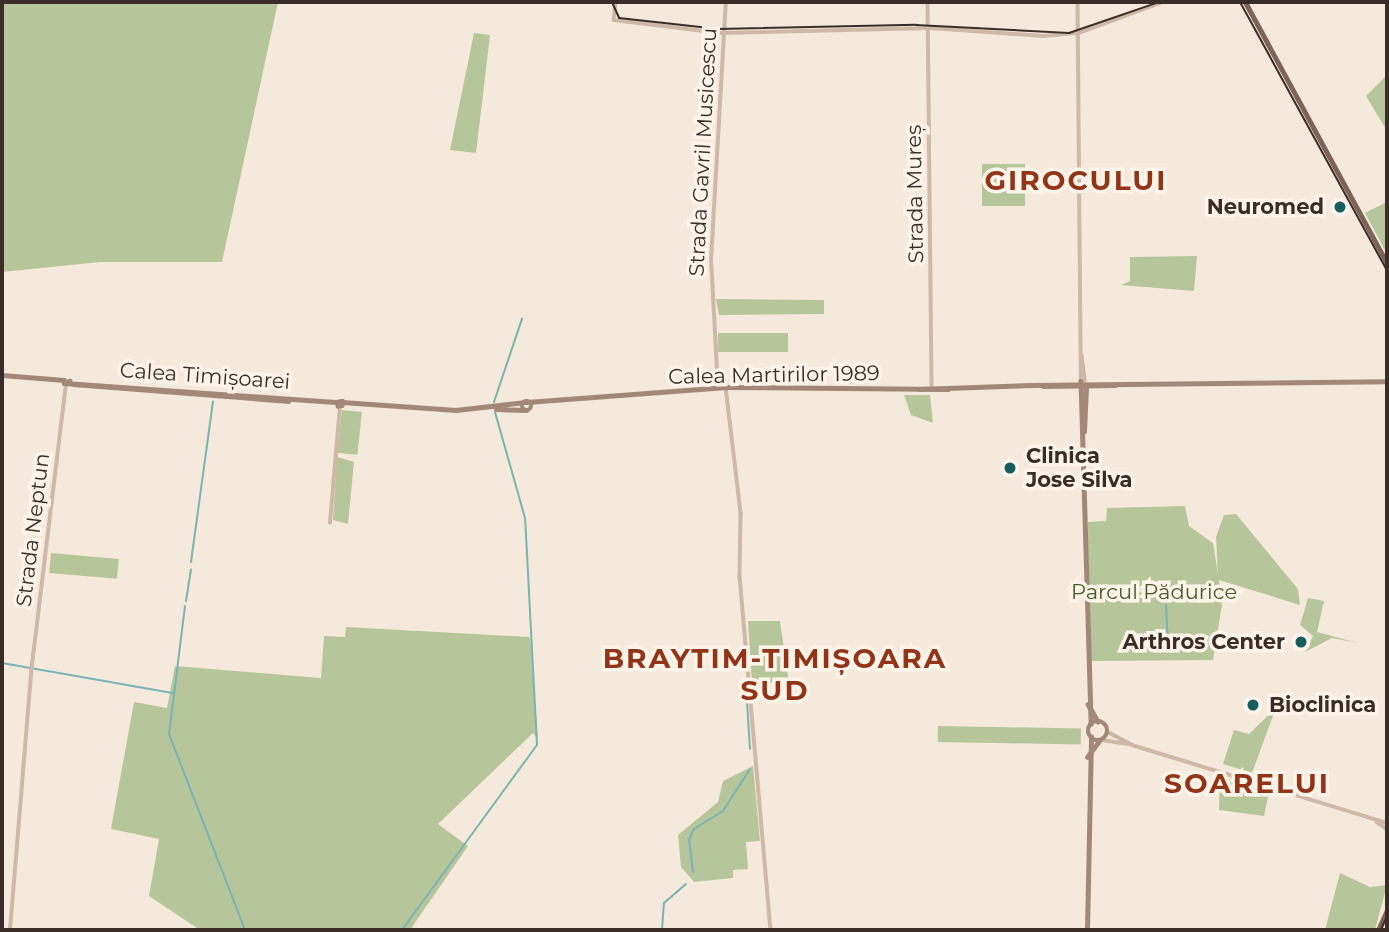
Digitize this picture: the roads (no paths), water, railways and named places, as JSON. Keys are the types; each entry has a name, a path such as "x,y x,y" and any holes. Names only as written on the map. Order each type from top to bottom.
{"main road":[{"path":"1245,2 1387,262"},
{"name":"Calea Timișoarei","path":"2,377 340,404 489,408"},
{"name":"Calea Martirilor 1989","path":"489,408 527,402 726,387 948,389 1130,383 1387,382"},
{"path":"1084,384 1088,704 1091,724 1087,757 1087,930"},
{"name":"Calea Martirilor 1989","path":"918,389 932,386 948,389"},
{"name":"Calea Martirilor 1989","path":"489,408 528,410 546,401"},
{"path":"527,402 528,410"},
{"path":"1087,757 1108,732 1098,722 1088,704"},
{"path":"1091,724 1098,722"},
{"path":"1091,737 1101,740"},
{"path":"1378,930 1387,910"}],"street":[{"path":"616,2 614,20 724,33 928,28 1079,33 1163,2"},
{"name":"Strada Gavril Musicescu","path":"719,388 711,260 726,2"},
{"name":"Strada Mureș","path":"928,2 932,386"},
{"path":"1078,2 1084,384"},
{"name":"Strada Neptun","path":"10,930 31,668 67,382"},
{"path":"726,387 741,513 740,576 771,930"},
{"path":"330,523 340,404"},
{"path":"1108,732 1129,744"},
{"path":"1101,740 1129,744 1387,823"},
{"path":"1377,822 1387,829"}],"waterway":[{"path":"494,402 522,319"},
{"path":"191,562 213,401"},
{"path":"402,930 537,745 525,518 495,412"},
{"path":"186,601 191,569"},
{"path":"1166,605 1168,645"},
{"path":"185,606 169,734 245,930"},
{"path":"2,663 172,693"},
{"path":"746,687 750,749"},
{"path":"693,872 689,840 694,829 723,811 750,769"},
{"path":"662,930 664,903 686,884"}],"tram line":[{"path":"612,2 619,18 718,29 916,25 1069,33 1159,2"},
{"path":"1240,2 1387,271"},
{"path":"1381,930 1387,916"}],"place":[{"name":"Neuromed","path":"1340,207"},
{"name":"Clinica Jose Silva","path":"1010,468"},
{"name":"Arthros Center","path":"1301,642"},
{"name":"Bioclinica","path":"1253,705"}],"district":[{"name":"GIROCULUI","path":"1076,180"},
{"name":"BRAYTIM-TIMIȘOARA SUD","path":"775,674"},
{"name":"SOARELUI","path":"1247,783"}],"park label":[{"name":"Parcul Pădurice","path":"1154,592"}]}
